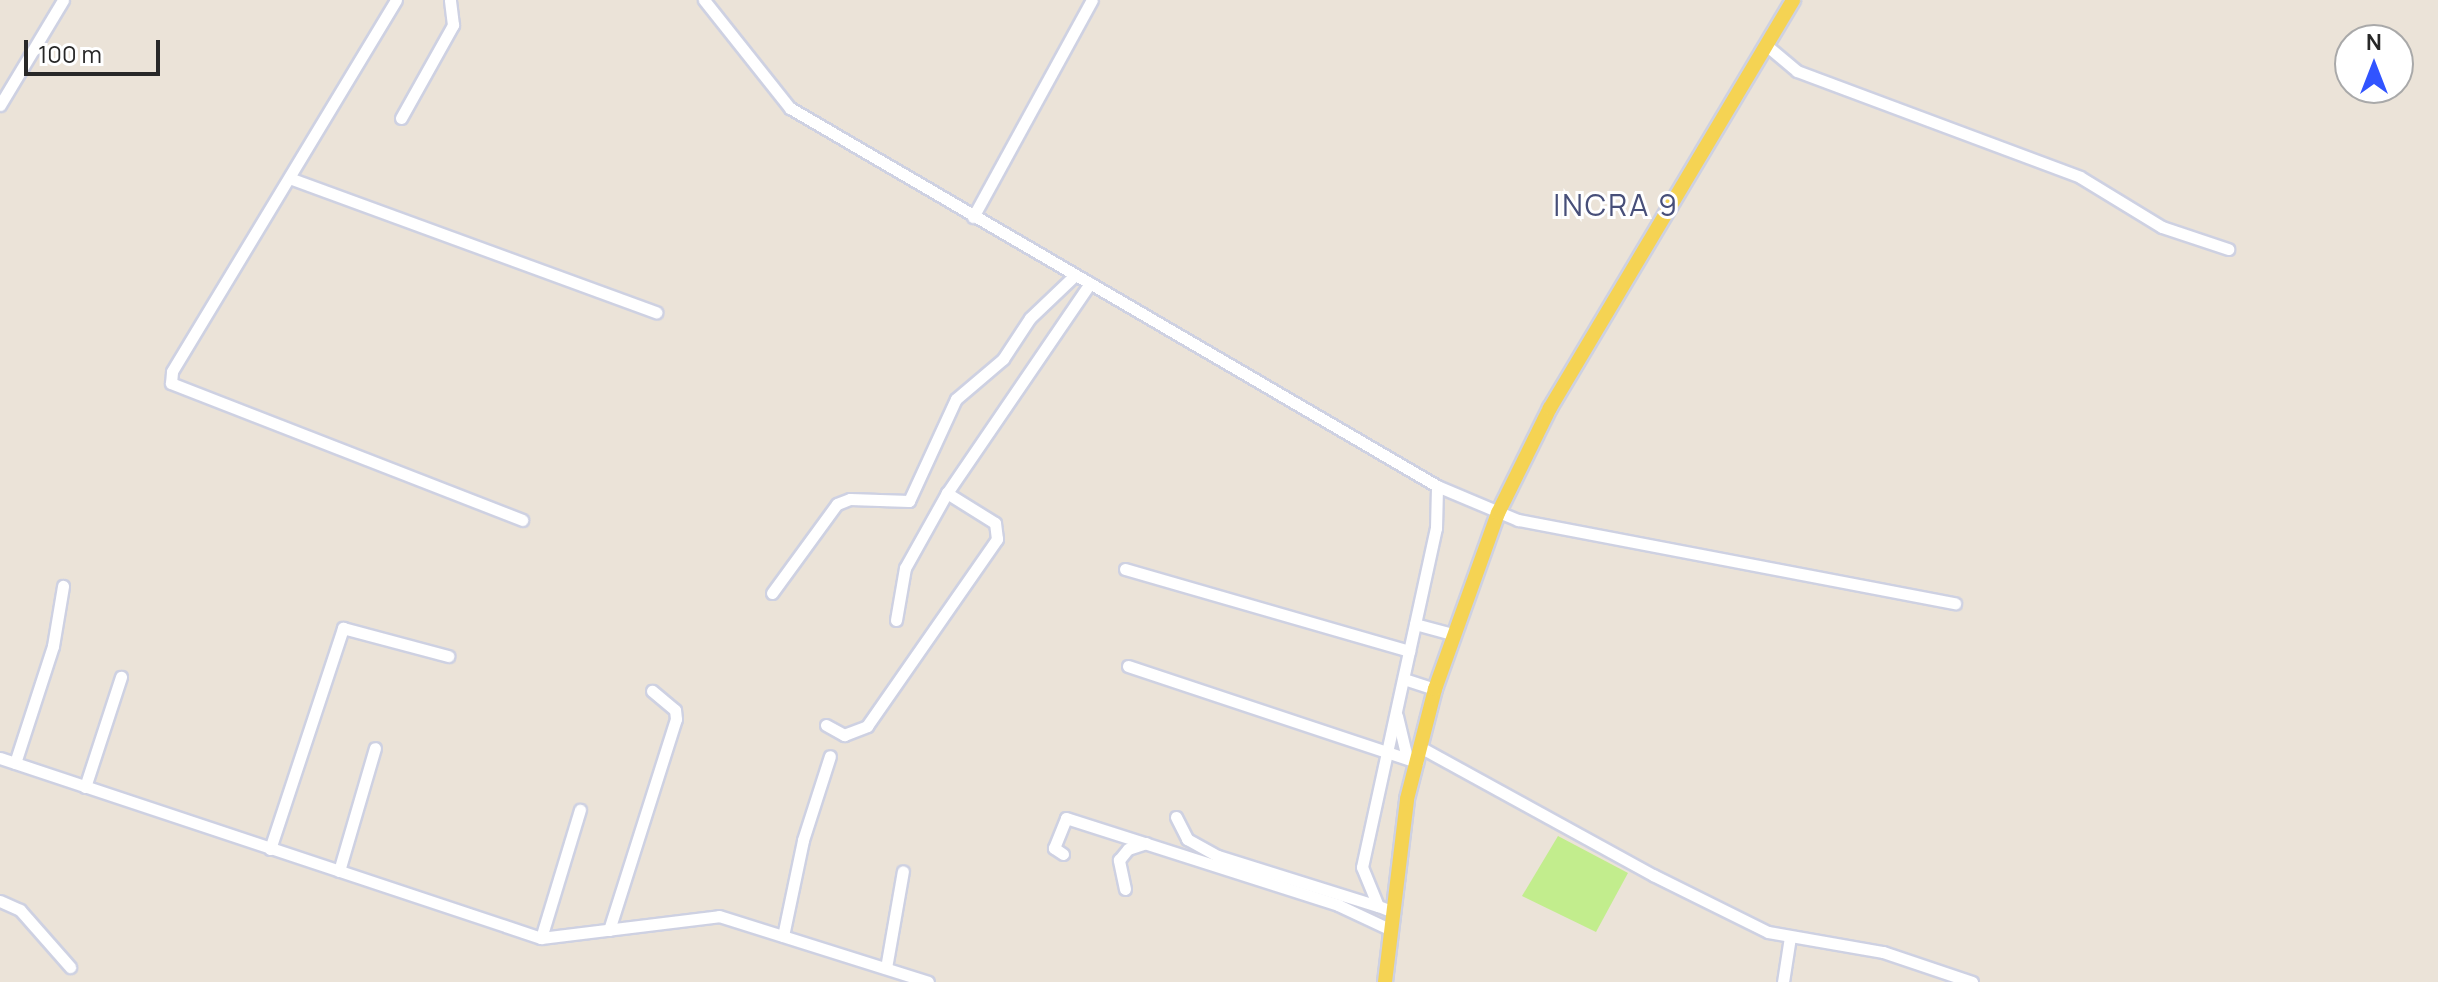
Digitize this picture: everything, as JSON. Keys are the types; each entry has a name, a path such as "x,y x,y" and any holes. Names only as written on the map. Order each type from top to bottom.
{"main road":[{"path":"1385,982 1389,929 1384,908 1414,756 1452,634 1498,513 1550,408 1793,0"}],"street":[{"path":"0,105 63,0"},
{"path":"396,0 292,179 172,372 171,383 522,520"},
{"path":"401,118 453,25 450,0"},
{"path":"704,0 790,108 1437,486 1498,513 1955,603"},
{"path":"973,217 1092,0"},
{"path":"1766,45 1797,71 2080,177 2162,227 2228,249"},
{"path":"292,179 656,312"},
{"path":"772,593 837,504 850,499 909,501 956,399 1003,359 1030,318 1075,275"},
{"path":"896,620 905,568 947,493 1090,283"},
{"path":"1384,908 1362,867 1436,528 1437,486"},
{"path":"826,725 844,735 867,726 997,539 995,523 947,493"},
{"path":"1125,569 1409,651"},
{"path":"15,763 53,646 63,586"},
{"path":"1415,624 1452,634"},
{"path":"270,849 343,628 448,656"},
{"path":"1128,666 1385,751 1414,756 1721,911 1790,937 1883,952 1972,982"},
{"path":"85,787 121,677"},
{"path":"1404,679 1435,689"},
{"path":"609,930 676,719 675,710 652,691"},
{"path":"1396,712 1414,756"},
{"path":"339,871 375,748"},
{"path":"783,936 803,840 830,756"},
{"path":"0,758 541,938 719,916 928,982"},
{"path":"541,938 580,810"},
{"path":"1176,817 1187,839 1218,856 1384,908"},
{"path":"1063,854 1054,848 1066,818 1338,905 1389,929"},
{"path":"1125,889 1119,860 1128,849 1146,843"},
{"path":"886,968 903,871"},
{"path":"0,901 28,917 70,967"},
{"path":"1783,982 1790,937"}],"green space":[{"path":"1558,836 1628,873 1596,932 1522,896"}],"district":[{"name":"INCRA 9","path":"1616,205"}]}
